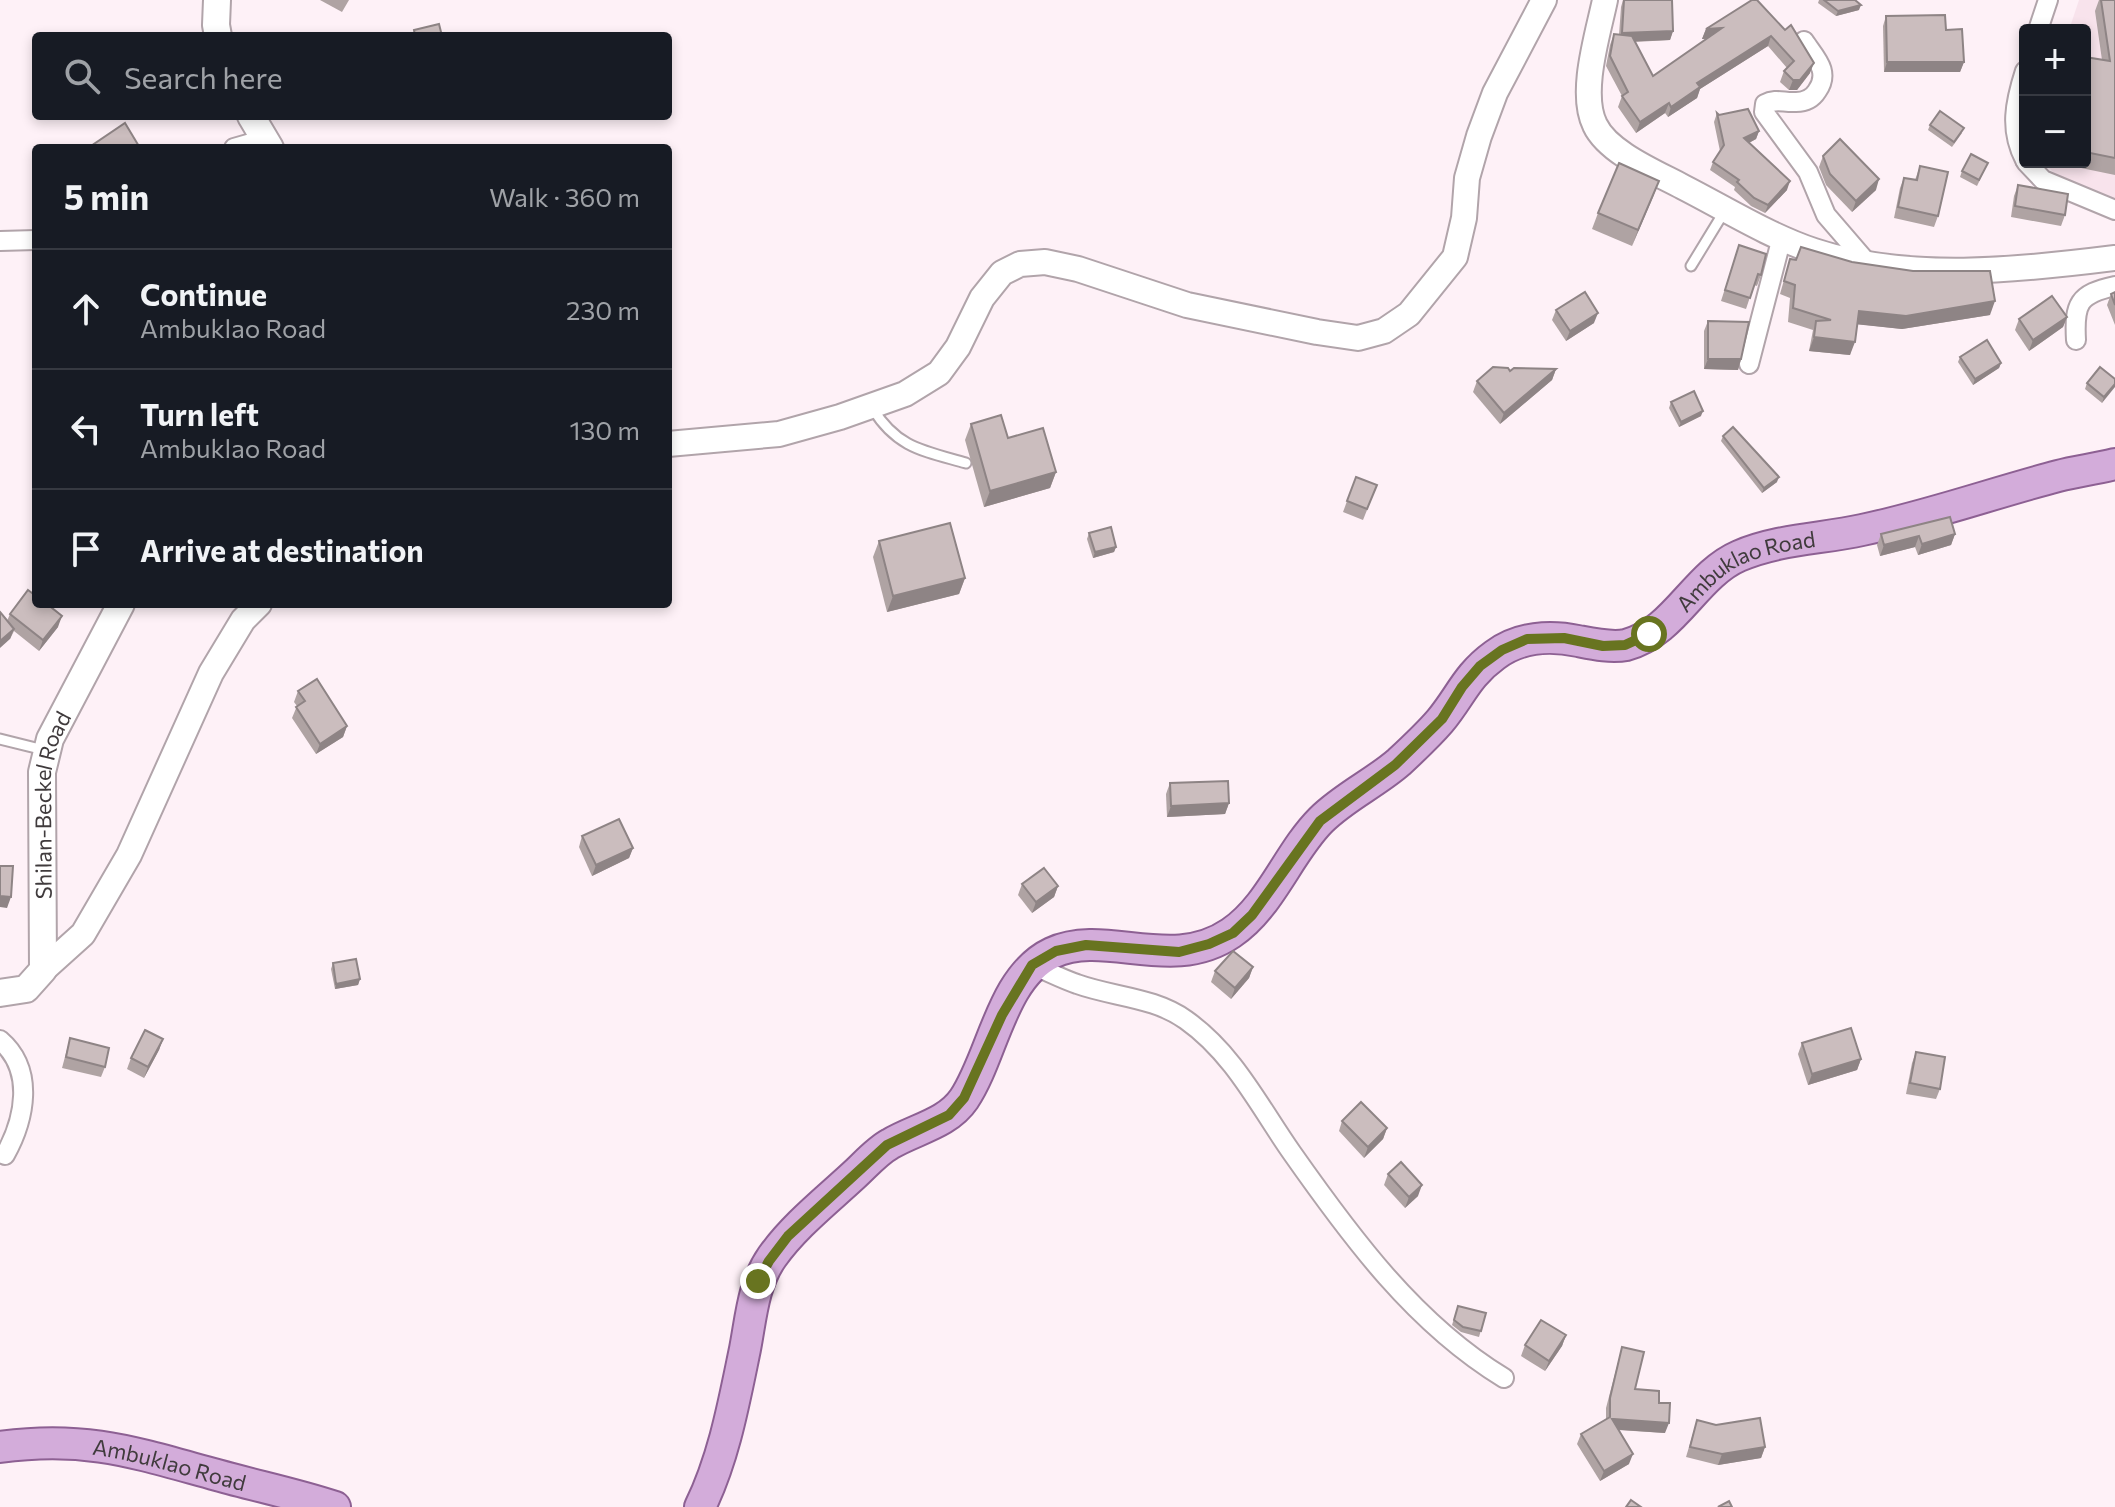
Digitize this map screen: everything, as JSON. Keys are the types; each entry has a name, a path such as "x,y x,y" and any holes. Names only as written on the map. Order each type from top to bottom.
{"main road":[{"path":"217,0 217,32"},
{"path":"253,120 267,143"},
{"name":"Ambuklao Road","path":"1032,965 1056,951 1086,945 1179,952 1209,944 1233,933 1252,915 1320,821 1395,765 1442,719 1480,666 1502,650 1527,639 1564,638 1603,646 1625,645 1661,625 1703,582 1734,558 1765,547 1861,531 2059,475 2115,464"},
{"name":"Shilan-Beckel Road","path":"43,970 42,772 50,739 119,608"},
{"path":"700,1507 713,1480 758,1281 769,1261 788,1236 887,1145 949,1115 964,1098 1002,1015 1032,965"},
{"path":"0,993 26,989 43,970"},
{"name":"Ambuklao Road","path":"0,1447 37,1442 84,1443 124,1449 335,1507"}],"street":[{"path":"672,444 779,434 905,394 939,373 958,347 982,298 1002,273 1020,264 1045,262 1078,269 1187,305 1317,332 1358,338 1384,331 1409,314 1455,257 1464,218 1467,178 1479,136 1495,93 1544,0"},
{"path":"1605,0 1589,87 1595,126 1607,141 1632,160 1725,209 1813,251 1870,266 1949,270 2052,266 2115,258"},
{"path":"2040,24 2048,0"},
{"path":"1804,41 1823,70 1823,82 1806,101 1771,100 1765,104 1764,112 1808,172 1826,215 1870,266"},
{"path":"2019,94 2014,126 2019,147"},
{"path":"2032,168 2043,180 2115,210"},
{"path":"1749,364 1782,237"},
{"path":"0,241 32,240"},
{"path":"2076,340 2074,315 2077,305 2087,295 2115,286"},
{"path":"43,970 83,934 129,855 211,673 243,620 255,608"},
{"path":"1032,965 1078,985 1141,1000 1184,1019 1219,1048 1238,1069 1334,1210 1422,1316 1469,1356 1504,1378"},
{"path":"0,1040 12,1050 22,1074 23,1094 17,1133 5,1155"}],"lane":[{"path":"1691,266 1725,209"},
{"path":"871,406 883,426 904,443 966,463"},
{"path":"0,739 48,750"}],"shaded area":[{"path":"2079,0 2115,0 2115,206 2066,187 2049,168 2091,168 2091,24 2071,24"}],"building":[{"path":"1624,0 1672,0 1673,31 1622,33"},
{"path":"1752,0 1757,0 1785,30 1791,25 1814,63 1800,80 1793,80 1784,71 1794,61 1771,36 1697,83 1700,87 1671,107 1669,103 1640,122 1622,96 1628,92 1610,56 1614,34 1632,36 1653,76 1722,28 1706,29"},
{"path":"1824,0 1855,0 1861,5 1838,11"},
{"path":"2101,0 2115,0 2115,158 2091,153 2091,58 2110,61"},
{"path":"1945,15 1946,30 1962,29 1964,62 1887,62 1886,16"},
{"path":"439,24 441,32 414,32"},
{"path":"1748,109 1759,131 1744,138 1790,181 1768,205 1754,198 1737,182 1739,180 1713,162 1724,145 1717,113"},
{"path":"1940,111 1964,128 1954,142 1930,125"},
{"path":"125,123 138,144 94,144"},
{"path":"1840,139 1879,179 1856,201 1830,174 1823,156"},
{"path":"1971,154 1988,163 1979,180 1962,171"},
{"path":"1619,163 1659,181 1638,230 1598,213"},
{"path":"1920,166 1948,172 1938,216 1898,207 1904,178 1917,180"},
{"path":"2018,185 2068,194 2065,215 2015,206"},
{"path":"1739,245 1766,254 1761,275 1758,274 1750,298 1725,290"},
{"path":"1801,247 1852,262 1913,271 1990,271 1995,301 1906,316 1859,311 1855,342 1814,337 1816,321 1831,320 1793,308 1795,285 1784,281 1790,259 1796,260"},
{"path":"1585,292 1598,313 1570,331 1556,310"},
{"path":"2052,296 2067,317 2033,340 2019,319"},
{"path":"1708,321 1749,322 1741,359 1708,359"},
{"path":"1987,340 2001,363 1975,379 1960,357"},
{"path":"1493,367 1508,368 1510,371 1514,368 1556,369 1504,413 1477,381"},
{"path":"2100,367 2115,379 2115,384 2104,397 2087,383"},
{"path":"1694,391 1703,411 1681,422 1671,402"},
{"path":"1001,415 1008,438 1043,428 1056,472 990,491 971,424"},
{"path":"1733,427 1779,477 1764,488 1723,436"},
{"path":"1356,477 1377,485 1367,509 1347,501"},
{"path":"1950,517 1955,534 1922,544 1919,536 1884,545 1881,534"},
{"path":"950,523 965,578 893,596 879,541"},
{"path":"1111,527 1116,547 1095,552 1089,533"},
{"path":"28,590 32,593 32,608 52,608 62,616 43,640 10,614"},
{"path":"0,612 14,629 0,641"},
{"path":"317,679 347,726 320,744 296,707 305,701 298,691"},
{"path":"1228,781 1229,803 1171,806 1170,783"},
{"path":"619,819 633,848 596,865 582,836"},
{"path":"0,866 13,866 11,897 0,896"},
{"path":"1044,868 1058,886 1036,902 1022,884"},
{"path":"1233,951 1253,967 1235,988 1215,971"},
{"path":"356,959 360,979 336,984 333,963"},
{"path":"1851,1028 1861,1059 1812,1074 1802,1043"},
{"path":"145,1030 163,1039 148,1067 131,1058"},
{"path":"70,1038 109,1048 105,1067 66,1057"},
{"path":"1916,1052 1945,1057 1940,1089 1910,1083"},
{"path":"1361,1102 1387,1128 1368,1147 1342,1121"},
{"path":"1401,1162 1422,1185 1409,1197 1388,1174"},
{"path":"1458,1306 1486,1313 1481,1331 1463,1327 1454,1320"},
{"path":"1541,1320 1566,1335 1549,1361 1525,1345"},
{"path":"1622,1347 1644,1352 1635,1389 1659,1391 1659,1403 1670,1403 1669,1423 1612,1419 1633,1454 1604,1471 1581,1434 1610,1417 1610,1398"},
{"path":"1760,1418 1765,1447 1722,1454 1690,1447 1697,1420 1716,1425"},
{"path":"1631,1500 1641,1507 1626,1507"},
{"path":"1729,1501 1732,1507 1718,1507"}],"route":[{"path":"758,1281 788,1236 887,1145 949,1115 964,1098 1002,1015 1032,965 1056,951 1086,945 1179,952 1209,944 1233,933 1252,915 1320,821 1395,765 1442,719 1480,666 1502,650 1527,639 1564,638 1603,646 1625,645 1649,634"}]}
